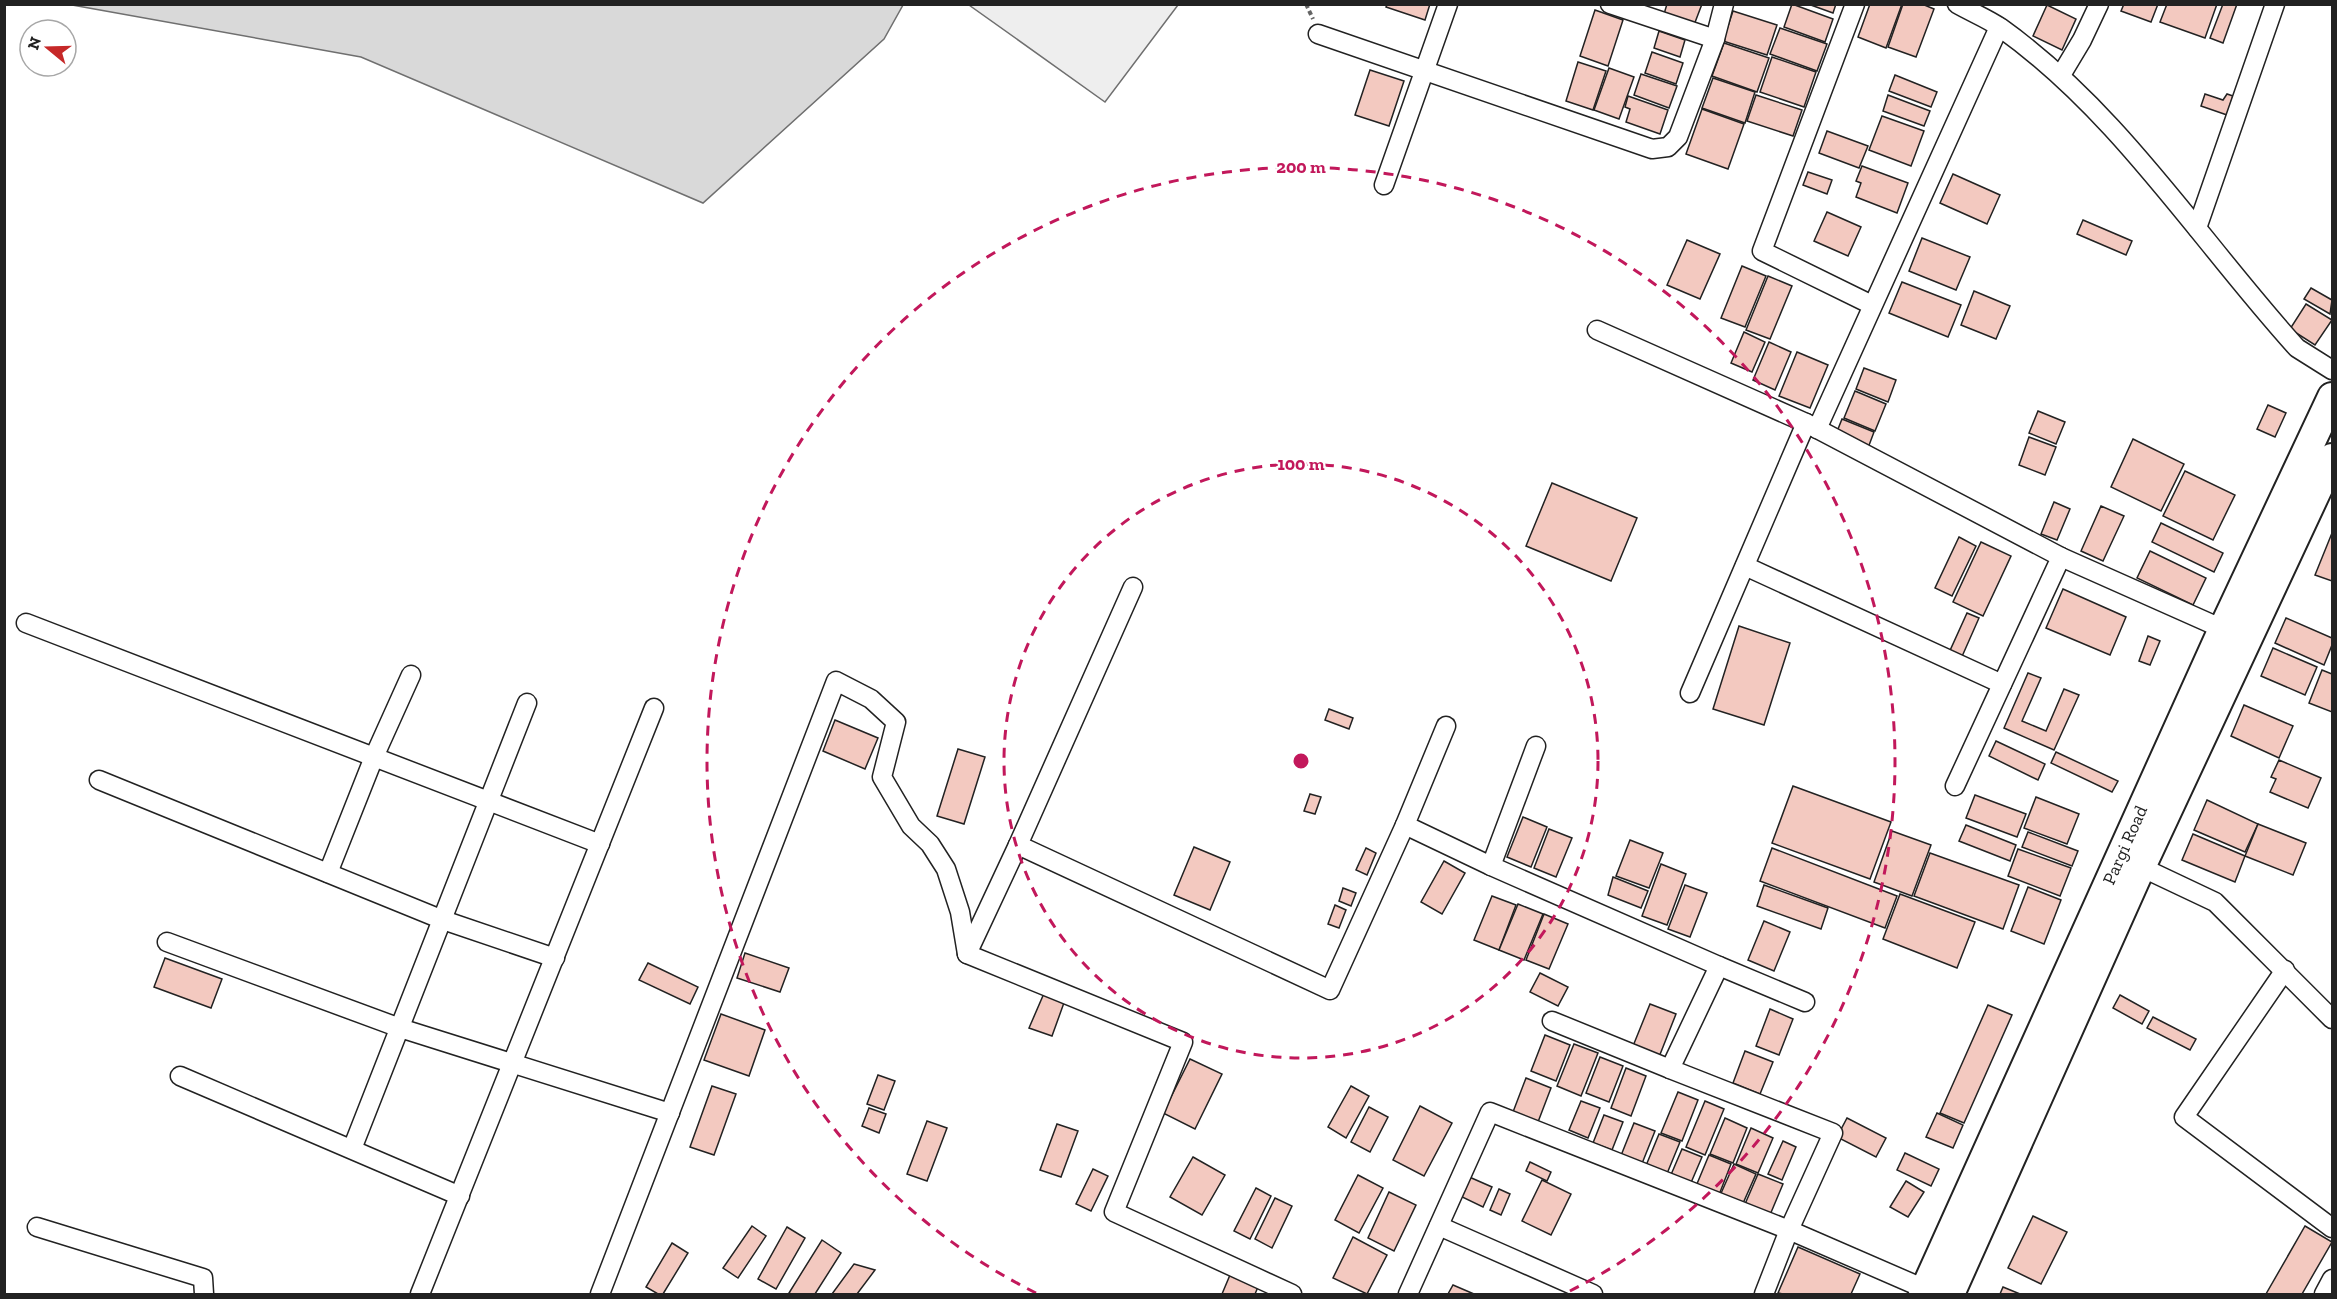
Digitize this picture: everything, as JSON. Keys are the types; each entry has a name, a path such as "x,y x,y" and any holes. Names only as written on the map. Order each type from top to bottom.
{"main road":[{"name":"Pargi Road","path":"1933,1293 2223,629 2332,397"},
{"name":"Pargi Road","path":"1933,1293 2141,867 2330,471"}],"street":[{"path":"1384,186 1448,4"},
{"path":"1610,4 1715,39"},
{"path":"1318,33 1652,149 1668,147 1678,137 1715,39 1724,4"},
{"path":"1856,4 1762,251 1872,305"},
{"path":"1957,4 1999,27 2061,75 2117,134 2297,348 2332,370"},
{"path":"2061,75 2082,40 2099,4"},
{"path":"2197,228 2275,4"},
{"path":"1690,693 1745,566 1872,305 1999,27"},
{"path":"1598,330 1812,426 2061,557 2223,629"},
{"path":"1955,786 2061,557"},
{"path":"1745,566 2002,684"},
{"path":"967,954 1133,587"},
{"path":"26,623 600,844"},
{"path":"328,873 374,757 411,675"},
{"path":"600,1294 836,681 871,699 896,722 882,777 911,826 930,844 946,869 960,912 967,954"},
{"path":"352,1149 527,703"},
{"path":"420,1294 514,1064 654,708"},
{"path":"1018,845 1330,990 1405,825 1446,726"},
{"path":"1491,866 1536,746"},
{"path":"99,780 443,920 555,958"},
{"path":"1405,825 1491,866 1805,1002"},
{"path":"2141,867 2215,902 2332,1019"},
{"path":"167,942 400,1028 670,1113"},
{"path":"967,954 1183,1042 1114,1212 1270,1290 1292,1294"},
{"path":"1670,1069 1719,966"},
{"path":"2285,970 2184,1117 2332,1228"},
{"path":"1552,1021 1833,1133 1764,1294"},
{"path":"180,1076 460,1196"},
{"path":"1408,1294 1490,1112 1790,1230 1933,1293"},
{"path":"1439,1226 1593,1294"},
{"path":"37,1227 203,1278 204,1294"},
{"path":"2324,1294 2332,1279"}],"shaded area":[{"path":"72,5 903,5 884,39 703,203 361,57"},
{"path":"969,5 1178,5 1105,102"}],"building":[{"path":"1387,4 1430,4 1425,20 1386,7"},
{"path":"1667,4 1702,4 1694,25 1664,14"},
{"path":"1792,4 1833,19 1825,42 1784,27"},
{"path":"1808,4 1836,4 1833,13"},
{"path":"1870,4 1902,4 1886,48 1858,37"},
{"path":"1903,4 1922,4 1934,9 1916,57 1888,47"},
{"path":"2124,4 2158,4 2151,22 2121,11"},
{"path":"2167,4 2217,4 2205,38 2160,22"},
{"path":"2223,4 2237,4 2223,43 2210,38"},
{"path":"2047,5 2076,19 2062,50 2033,36"},
{"path":"1595,10 1623,20 1608,66 1580,56"},
{"path":"1733,11 1777,25 1767,55 1723,41"},
{"path":"1780,28 1827,44 1817,71 1770,54"},
{"path":"1659,31 1685,40 1680,57 1654,48"},
{"path":"1724,43 1769,58 1757,92 1712,76"},
{"path":"1652,52 1683,63 1676,84 1645,73"},
{"path":"1772,57 1816,72 1804,107 1760,92"},
{"path":"1578,62 1606,71 1593,110 1566,101"},
{"path":"1609,68 1634,77 1619,119 1594,110"},
{"path":"1370,70 1404,81 1389,126 1355,115"},
{"path":"1641,74 1677,86 1669,108 1634,95"},
{"path":"1895,75 1937,92 1931,107 1889,91"},
{"path":"1713,78 1755,92 1745,123 1702,108"},
{"path":"2205,94 2223,100 2227,94 2233,96 2227,115 2201,106"},
{"path":"1756,95 1802,110 1793,136 1747,121"},
{"path":"1888,95 1930,111 1924,126 1883,111"},
{"path":"1628,96 1668,110 1660,134 1626,122 1630,109 1625,107"},
{"path":"1702,109 1744,124 1728,169 1686,154"},
{"path":"1882,116 1924,131 1911,166 1869,150"},
{"path":"1827,131 1868,146 1859,168 1819,153"},
{"path":"1862,166 1908,183 1897,213 1856,197 1861,183 1856,181"},
{"path":"1808,172 1832,180 1827,194 1803,185"},
{"path":"1953,174 2000,195 1987,224 1940,203"},
{"path":"1827,212 1861,227 1848,256 1814,241"},
{"path":"2083,220 2132,241 2126,255 2077,234"},
{"path":"1922,238 1970,257 1956,290 1909,271"},
{"path":"1687,240 1720,254 1700,299 1667,285"},
{"path":"1742,266 1766,276 1745,327 1721,318"},
{"path":"1768,276 1792,286 1770,339 1746,330"},
{"path":"1902,282 1961,305 1948,337 1889,313"},
{"path":"2311,288 2332,300 2330,314 2304,299"},
{"path":"1974,291 2010,306 1996,339 1961,325"},
{"path":"2306,304 2332,320 2315,345 2290,329"},
{"path":"1744,332 1765,342 1752,372 1731,363"},
{"path":"1769,342 1791,352 1775,390 1753,380"},
{"path":"1797,352 1828,365 1810,408 1779,396"},
{"path":"1864,368 1896,380 1888,402 1856,389"},
{"path":"1855,391 1886,404 1875,431 1844,418"},
{"path":"2268,405 2286,413 2275,437 2257,429"},
{"path":"2038,411 2065,422 2056,444 2029,433"},
{"path":"1842,419 1874,432 1868,448 1836,434"},
{"path":"2029,437 2056,447 2045,475 2019,465"},
{"path":"2133,439 2184,464 2161,511 2111,487"},
{"path":"2185,471 2235,495 2213,540 2163,516"},
{"path":"1552,483 1637,518 1611,581 1526,546"},
{"path":"2054,502 2070,509 2057,540 2041,534"},
{"path":"2101,506 2124,516 2103,561 2081,551"},
{"path":"2161,523 2223,553 2214,572 2152,542"},
{"path":"2332,533 2332,581 2315,575"},
{"path":"1959,537 1976,546 1952,596 1935,588"},
{"path":"1981,542 2011,556 1983,616 1953,602"},
{"path":"2150,551 2206,578 2193,605 2137,578"},
{"path":"2063,589 2126,617 2110,655 2046,628"},
{"path":"1967,613 1979,618 1960,661 1948,655"},
{"path":"2286,618 2332,638 2332,645 2324,665 2275,643"},
{"path":"1739,626 1790,643 1764,725 1713,709"},
{"path":"2148,636 2160,641 2150,665 2139,661"},
{"path":"2273,648 2317,667 2305,695 2261,676"},
{"path":"2322,670 2332,674 2332,712 2309,703"},
{"path":"2028,673 2041,678 2022,721 2046,731 2064,689 2079,695 2054,750 2004,728"},
{"path":"2244,705 2293,726 2279,758 2231,736"},
{"path":"1329,709 1353,718 1349,729 1325,720"},
{"path":"835,720 878,738 865,769 823,751"},
{"path":"1996,741 2045,764 2038,780 1989,756"},
{"path":"958,749 985,757 964,824 937,816"},
{"path":"2056,752 2118,781 2112,792 2051,763"},
{"path":"2279,760 2321,778 2308,808 2270,792 2276,779 2271,777"},
{"path":"1793,786 1891,822 1870,879 1772,843"},
{"path":"1310,794 1321,797 1315,814 1304,811"},
{"path":"1975,795 2026,814 2017,837 1966,818"},
{"path":"2036,797 2079,814 2067,844 2024,828"},
{"path":"2207,800 2258,824 2245,852 2194,830"},
{"path":"1523,817 1547,827 1531,867 1507,857"},
{"path":"2258,824 2306,843 2293,875 2245,856"},
{"path":"1966,825 2016,845 2010,861 1959,841"},
{"path":"1549,829 1572,838 1556,877 1534,868"},
{"path":"1892,831 1931,845 1912,896 1874,882"},
{"path":"2028,832 2078,851 2072,866 2022,847"},
{"path":"2193,834 2245,856 2235,882 2182,860"},
{"path":"1630,840 1663,853 1649,888 1616,876"},
{"path":"1194,847 1230,862 1210,910 1174,895"},
{"path":"1366,848 1376,853 1367,875 1356,870"},
{"path":"1772,848 1897,896 1885,928 1760,881"},
{"path":"2018,849 2071,868 2060,896 2008,876"},
{"path":"1930,853 2019,885 2003,929 1914,896"},
{"path":"1444,861 1465,873 1442,914 1421,902"},
{"path":"1661,864 1686,874 1667,925 1642,916"},
{"path":"1613,877 1648,891 1641,908 1608,895"},
{"path":"1685,885 1707,893 1690,937 1668,929"},
{"path":"1764,885 1828,908 1821,929 1757,906"},
{"path":"2028,887 2061,900 2044,944 2011,931"},
{"path":"1343,888 1356,893 1351,906 1339,901"},
{"path":"1900,894 1975,922 1957,968 1883,939"},
{"path":"1492,896 1516,905 1499,950 1474,940"},
{"path":"1518,904 1543,914 1524,960 1499,950"},
{"path":"1335,905 1346,910 1339,928 1328,924"},
{"path":"1544,914 1568,924 1549,969 1526,960"},
{"path":"1764,921 1790,932 1774,971 1748,960"},
{"path":"745,953 789,968 780,992 737,978"},
{"path":"165,958 222,979 211,1008 154,987"},
{"path":"648,963 698,987 690,1004 639,980"},
{"path":"1540,973 1568,987 1558,1006 1530,992"},
{"path":"1045,991 1065,1000 1052,1036 1029,1028"},
{"path":"2120,995 2149,1011 2142,1024 2113,1008"},
{"path":"1650,1004 1676,1014 1659,1057 1633,1046"},
{"path":"1988,1005 2012,1015 1964,1123 1940,1113"},
{"path":"1770,1009 1793,1019 1779,1055 1756,1046"},
{"path":"721,1014 765,1030 749,1076 704,1060"},
{"path":"2153,1017 2196,1039 2190,1050 2147,1028"},
{"path":"1545,1035 1570,1045 1556,1081 1531,1071"},
{"path":"1574,1044 1598,1053 1581,1096 1557,1086"},
{"path":"1745,1051 1773,1062 1760,1094 1733,1083"},
{"path":"1600,1057 1623,1066 1609,1102 1586,1093"},
{"path":"1190,1059 1222,1074 1195,1129 1163,1113"},
{"path":"1626,1068 1646,1076 1631,1116 1611,1108"},
{"path":"878,1075 895,1081 884,1110 867,1104"},
{"path":"1526,1078 1551,1088 1538,1122 1513,1112"},
{"path":"712,1086 736,1094 714,1155 690,1147"},
{"path":"1351,1086 1369,1096 1346,1138 1328,1127"},
{"path":"1678,1092 1698,1100 1682,1141 1661,1133"},
{"path":"1581,1101 1600,1108 1588,1138 1569,1130"},
{"path":"1705,1101 1724,1109 1705,1155 1686,1147"},
{"path":"1420,1106 1452,1123 1424,1176 1393,1160"},
{"path":"1369,1107 1388,1117 1370,1152 1351,1142"},
{"path":"869,1108 886,1114 879,1133 862,1126"},
{"path":"1937,1113 1963,1125 1953,1148 1926,1137"},
{"path":"1604,1115 1623,1122 1612,1150 1593,1143"},
{"path":"1725,1118 1747,1128 1733,1163 1710,1154"},
{"path":"1847,1118 1886,1138 1876,1157 1837,1137"},
{"path":"927,1121 947,1128 927,1181 907,1174"},
{"path":"1634,1123 1655,1131 1641,1166 1620,1158"},
{"path":"1057,1124 1078,1131 1061,1177 1040,1170"},
{"path":"1751,1128 1773,1138 1758,1173 1736,1164"},
{"path":"1659,1134 1680,1142 1666,1176 1645,1168"},
{"path":"1783,1141 1796,1147 1782,1180 1768,1174"},
{"path":"1682,1149 1702,1157 1690,1185 1670,1177"},
{"path":"1905,1153 1939,1169 1931,1186 1897,1170"},
{"path":"1709,1155 1731,1164 1717,1200 1694,1191"},
{"path":"1193,1157 1225,1175 1202,1215 1170,1197"},
{"path":"1530,1162 1551,1172 1547,1181 1526,1171"},
{"path":"1734,1164 1756,1174 1740,1210 1718,1200"},
{"path":"1093,1169 1108,1176 1091,1211 1076,1204"},
{"path":"1758,1174 1783,1184 1767,1222 1742,1211"},
{"path":"1358,1175 1383,1188 1359,1233 1335,1220"},
{"path":"1467,1176 1492,1187 1483,1207 1458,1195"},
{"path":"1542,1180 1571,1194 1551,1235 1522,1221"},
{"path":"1906,1181 1924,1192 1908,1217 1890,1207"},
{"path":"1256,1188 1271,1196 1250,1239 1234,1231"},
{"path":"1499,1189 1510,1194 1501,1215 1490,1210"},
{"path":"1389,1192 1416,1205 1394,1251 1368,1238"},
{"path":"1275,1198 1292,1206 1272,1248 1255,1239"},
{"path":"2033,1216 2067,1232 2041,1284 2008,1268"},
{"path":"752,1226 766,1236 738,1278 723,1268"},
{"path":"2305,1226 2332,1242 2302,1294 2266,1294"},
{"path":"787,1227 805,1238 776,1289 758,1279"},
{"path":"1353,1237 1387,1255 1367,1294 1333,1278"},
{"path":"822,1240 841,1253 815,1294 789,1293"},
{"path":"672,1243 688,1253 663,1294 658,1294 646,1287"},
{"path":"1798,1247 1860,1274 1851,1294 1778,1293"},
{"path":"854,1264 875,1270 857,1294 832,1294"},
{"path":"1230,1275 1258,1287 1255,1294 1222,1294"},
{"path":"1453,1285 1474,1294 1448,1294"},
{"path":"2003,1287 2020,1294 2000,1294"}]}
